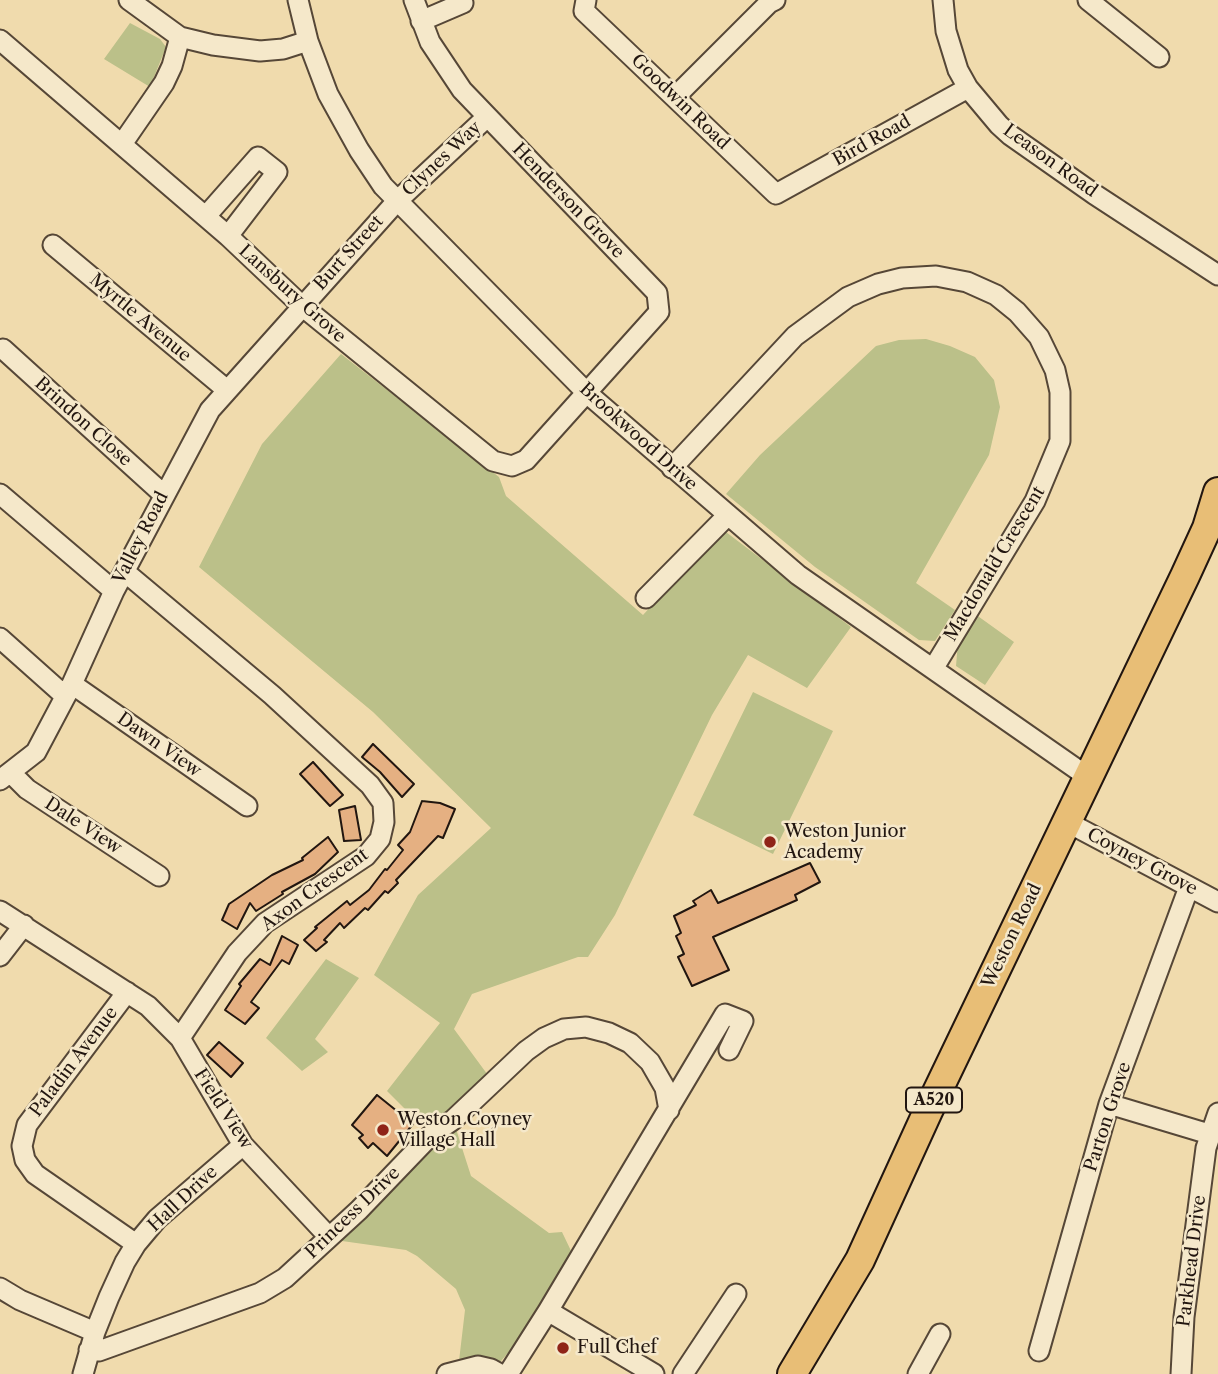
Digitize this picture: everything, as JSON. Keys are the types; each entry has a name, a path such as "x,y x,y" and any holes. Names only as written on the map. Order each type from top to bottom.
{"highway":[{"name":"Weston Road","path":"792,1374 860,1260 928,1111 1185,576 1207,528 1218,492"}],"street":[{"path":"129,0 180,37 237,50 260,51 283,49 308,41"},
{"name":"Brookwood Drive","path":"298,0 308,41 328,93 359,150 383,186 588,394 798,575 1088,777"},
{"name":"Henderson Grove","path":"414,0 421,21 444,66 487,117 657,293 659,312 588,394"},
{"path":"675,97 775,0"},
{"name":"Leason Road","path":"943,0 951,53 968,88 984,110 1010,135 1218,275"},
{"path":"1088,0 1159,57"},
{"path":"421,21 463,3"},
{"name":"Goodwin Road","path":"585,5 776,194"},
{"path":"122,144 164,83 180,37"},
{"name":"Lansbury Grove","path":"0,40 206,216 302,306 493,461 512,466 526,460 588,394"},
{"name":"Bird Road","path":"776,194 968,88"},
{"name":"Clynes Way","path":"397,201 487,117"},
{"path":"206,216 258,157 278,172 228,236"},
{"name":"Burt Street","path":"302,306 397,201"},
{"name":"Myrtle Avenue","path":"53,245 227,390"},
{"name":"Macdonald Crescent","path":"672,468 794,336 848,297 878,284 902,278 936,276 967,282 996,295 1017,312 1038,337 1055,370 1060,391 1059,441 1035,501 933,669"},
{"name":"Valley Road","path":"6,776 36,752 163,494 210,410 302,306"},
{"name":"Brindon Close","path":"3,349 163,494"},
{"path":"0,494 114,591"},
{"path":"646,598 727,516"},
{"name":"Axon Crescent","path":"125,572 272,695 370,785 383,803 384,822 380,839 366,856 265,923 237,953 180,1038"},
{"name":"Dawn View","path":"0,638 68,690 247,806"},
{"name":"Dale View","path":"6,776 159,876"},
{"name":"Coyney Grove","path":"1067,821 1189,887 1216,897"},
{"name":"Parton Grove","path":"1038,1351 1109,1104 1189,887"},
{"path":"0,911 148,1006 180,1038"},
{"path":"0,957 24,925"},
{"name":"Paladin Avenue","path":"127,992 27,1125 22,1146 24,1160 35,1174 136,1244"},
{"path":"508,1374 725,1014 743,1021 729,1050"},
{"name":"Princess Drive","path":"92,1341 99,1351 260,1293 285,1278 359,1210 431,1135 456,1117 526,1051 544,1038 564,1029 586,1027 631,1043 650,1062 660,1079 665,1088 669,1110"},
{"name":"Field View","path":"180,1038 243,1144 329,1237"},
{"path":"1109,1104 1207,1141"},
{"name":"Parkhead Drive","path":"1181,1374 1184,1317 1207,1141 1218,1113"},
{"name":"Hall Drive","path":"83,1374 92,1341 125,1262 136,1244 157,1219 243,1144"},
{"path":"0,1288 92,1341"},
{"path":"683,1374 736,1294"},
{"path":"548,1311 654,1374"},
{"path":"918,1374 940,1334"},
{"path":"447,1374 478,1366 500,1374"}],"green space":[{"path":"130,23 160,39 166,47 150,87 104,59"},
{"path":"926,339 975,357 994,380 1000,407 989,455 916,583 955,610 935,641 919,640 815,567 726,494 760,455 876,346 899,340"},
{"path":"341,354 499,477 506,496 643,615 722,529 851,627 807,688 748,655 712,715 615,915 588,957 578,957 472,994 454,1029 493,1082 431,1135 387,1091 440,1023 374,975 418,895 491,828 373,712 199,567 262,444"},
{"path":"975,614 1014,642 985,685 956,666 958,642"},
{"path":"753,692 833,731 773,854 693,815"},
{"path":"326,959 359,978 315,1039 328,1052 302,1071 266,1038"},
{"path":"456,1129 471,1176 549,1233 562,1232 573,1255 540,1316 501,1361 459,1361 465,1310 456,1289 417,1256 406,1250 342,1241 337,1237 435,1143"}],"building":[{"path":"373,744 414,784 402,797 380,772 362,757"},
{"path":"313,762 343,795 330,806 300,774"},
{"path":"422,801 440,803 455,809 443,838 438,836 396,880 398,883 388,893 385,891 368,910 365,908 344,928 340,923 324,940 327,942 316,951 304,940 317,928 315,927 347,901 350,905 369,890 385,869 387,870 403,850 398,845 410,832"},
{"path":"355,806 361,840 344,841 339,810"},
{"path":"328,837 338,852 315,874 282,892 283,894 256,911 250,903 237,929 222,920 229,904 272,875 303,860 302,858"},
{"path":"810,863 820,882 795,895 797,900 713,937 729,970 692,986 678,957 684,954 676,936 681,933 674,916 696,905 693,901 711,890 718,903"},
{"path":"282,936 298,945 289,964 282,960 251,1002 259,1008 245,1024 225,1010 241,986 239,984 260,959 270,965"},
{"path":"219,1042 243,1063 231,1077 207,1055"},
{"name":"Weston Coyney Village Hall","path":"377,1095 413,1124 387,1156 373,1143 368,1148 359,1138 363,1135 352,1125"}],"place":[{"name":"Weston Junior Academy","path":"770,842"},
{"name":"Weston Coyney Village Hall","path":"383,1130"},
{"name":"Full Chef","path":"563,1348"}]}
